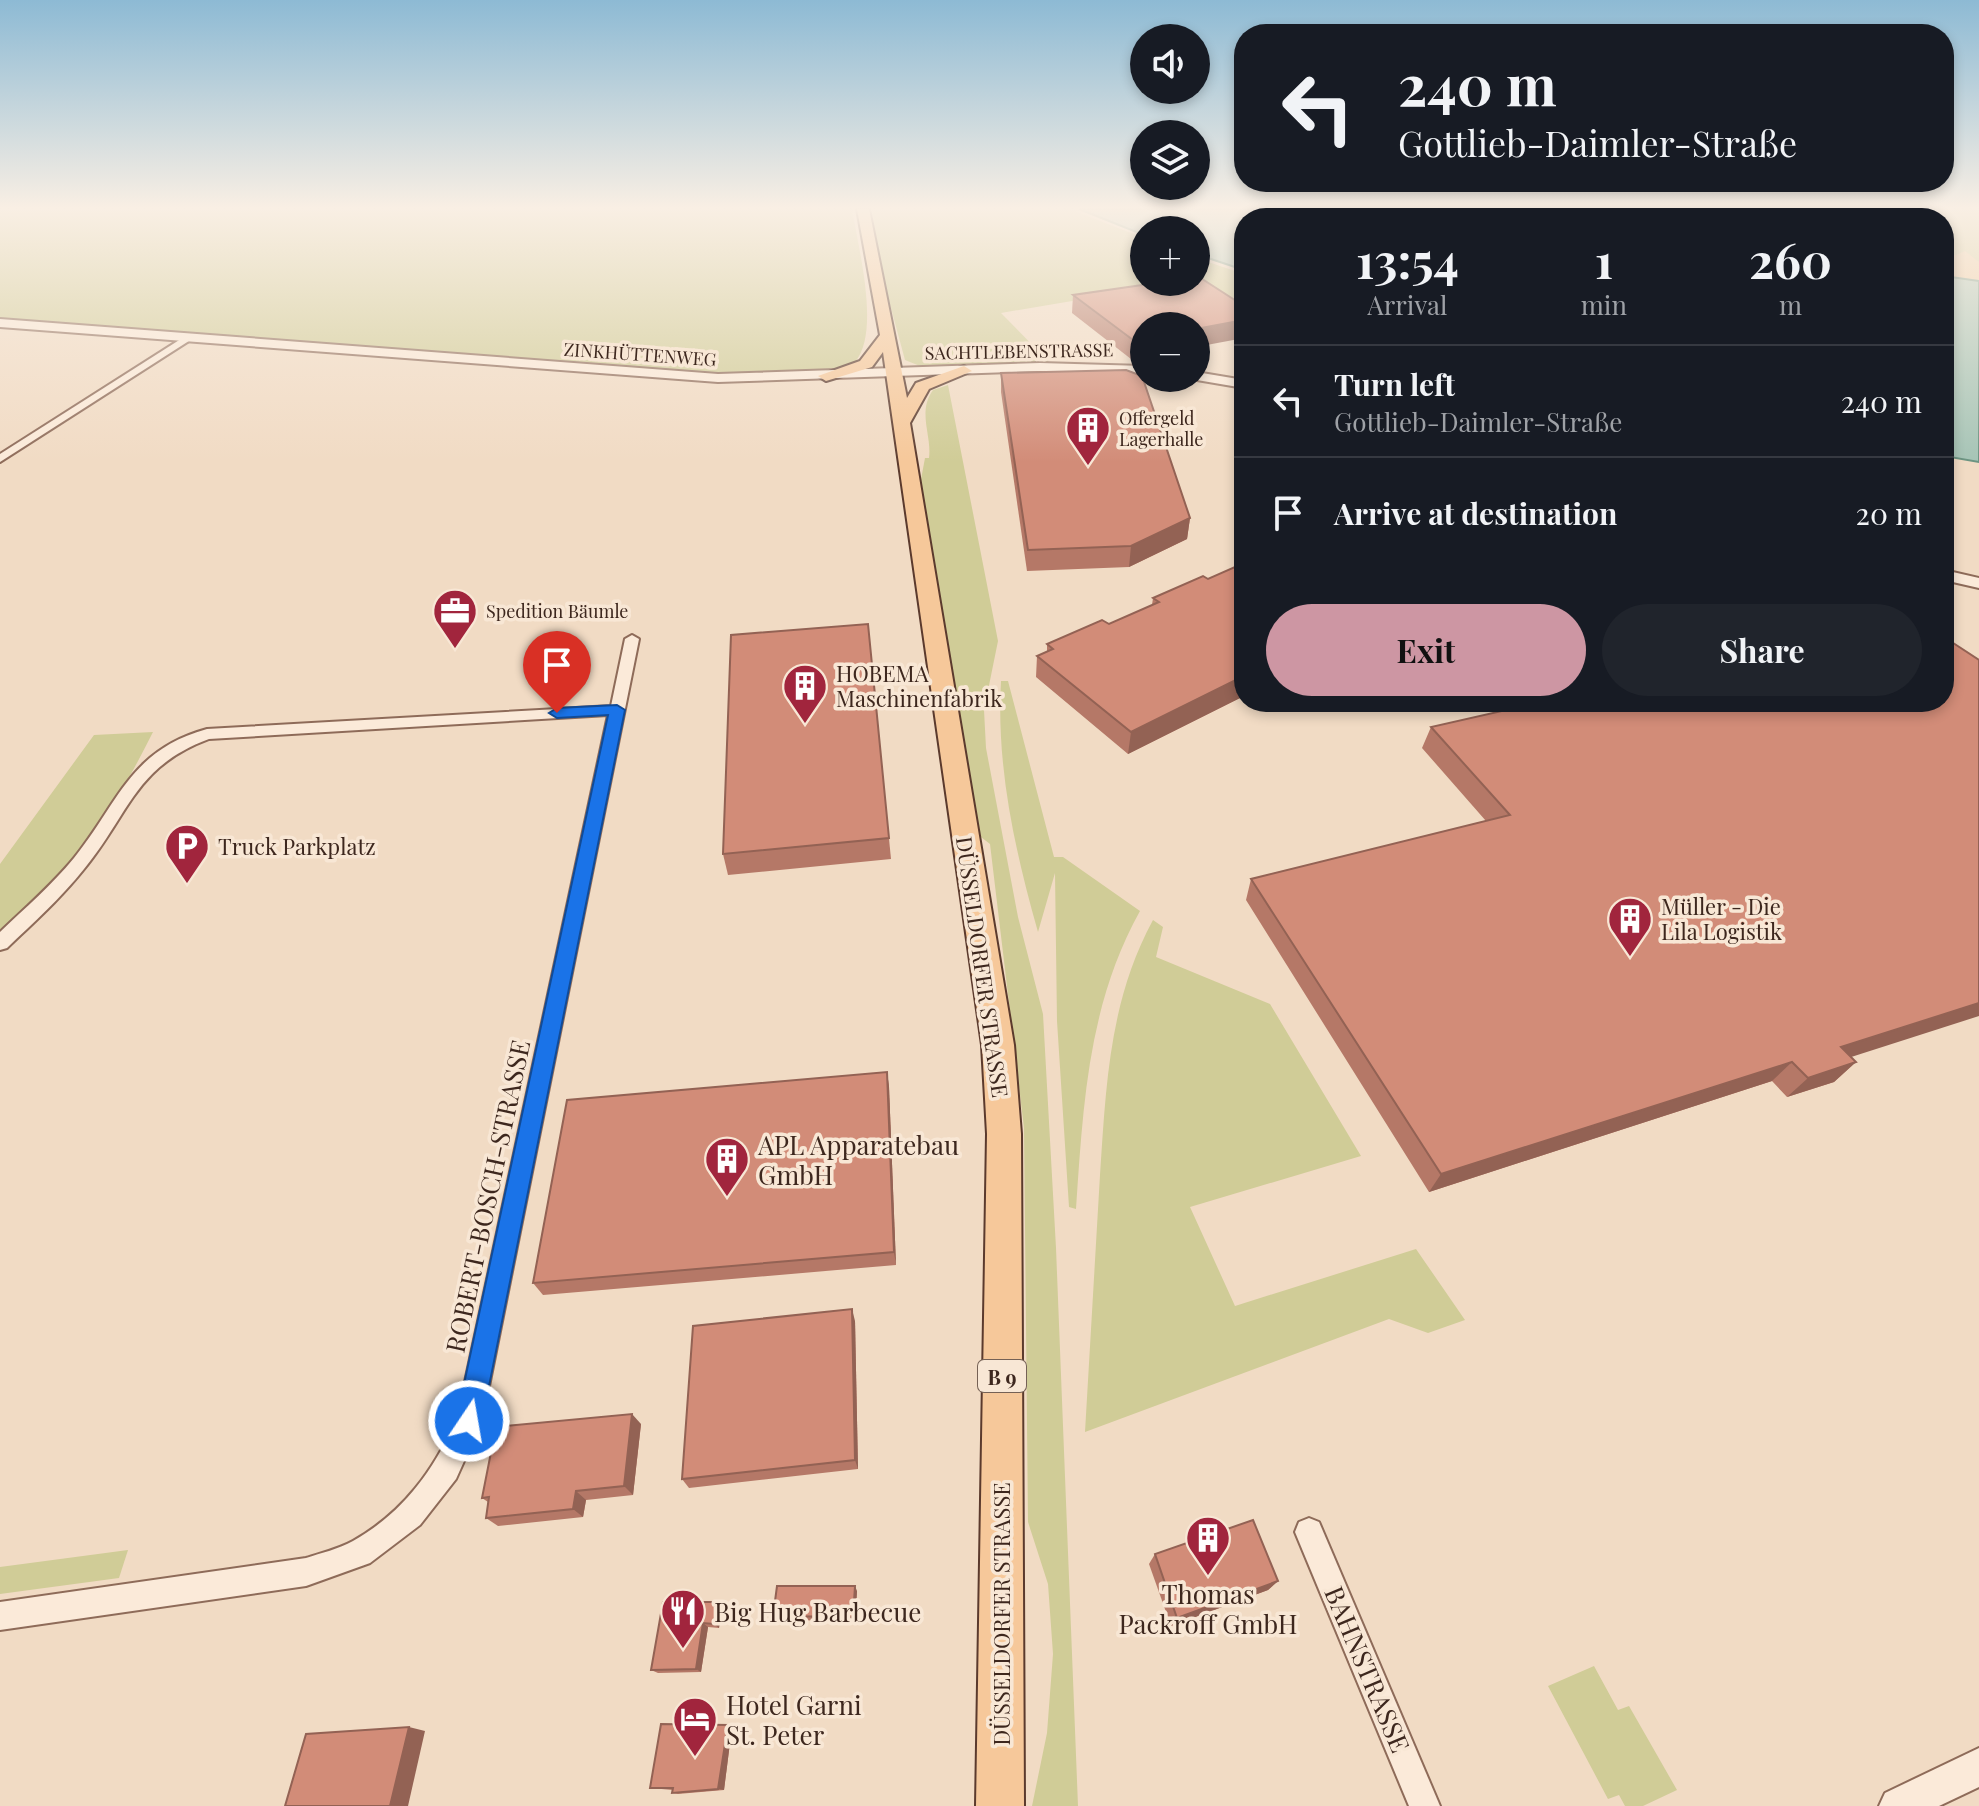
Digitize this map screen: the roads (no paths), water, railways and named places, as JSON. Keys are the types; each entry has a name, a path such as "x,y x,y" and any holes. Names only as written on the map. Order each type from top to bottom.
{"main road":[{"name":"B 9","path":"880,293 894,374"},
{"path":"826,376 866,364 888,335"},
{"path":"902,423 922,386 964,371"},
{"name":"DÜSSELDORFER STRASSE","path":"894,374 998,1045 1004,1134 1000,1806"}],"street":[{"name":"ZINKHÜTTENWEG","path":"0,323 705,377 894,374"},
{"path":"0,459 187,339"},
{"name":"SACHTLEBENSTRASSE","path":"894,374 1056,367 1130,370"},
{"path":"1210,378 1234,382"},
{"path":"1954,577 1979,583"},
{"name":"ROBERT-BOSCH-STRASSE","path":"0,1616 306,1572 360,1553 411,1516 447,1470 469,1421 632,639"},
{"path":"0,943 78,866 136,777 167,750 207,734 617,710"},
{"name":"BAHNSTRASSE","path":"1309,1532 1425,1806"},
{"path":"1898,1806 1979,1767"}],"place":[{"name":"Offergeld Lagerhalle","path":"1088,467"},
{"name":"Spedition Bäumle","path":"455,650"},
{"name":"HOBEMA Maschinenfabrik","path":"805,725"},
{"name":"Truck Parkplatz","path":"187,885"},
{"name":"Müller - Die Lila Logistik","path":"1630,958"},
{"name":"APL Apparatebau GmbH","path":"727,1198"},
{"name":"Thomas Packroff GmbH","path":"1208,1577"},
{"name":"Big Hug Barbecue","path":"683,1650"},
{"name":"Hotel Garni St. Peter","path":"695,1758"}]}
